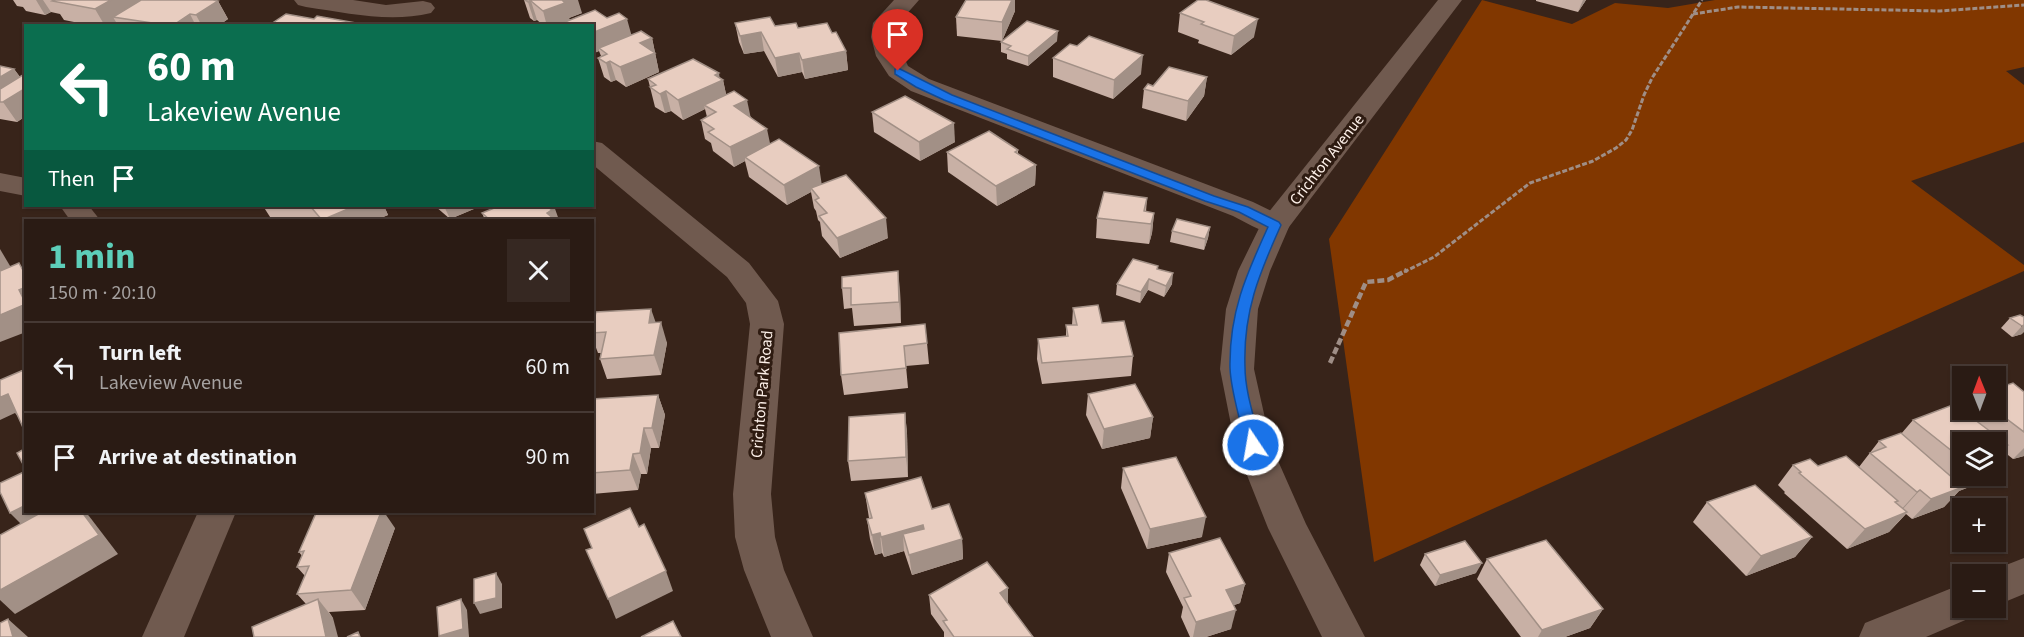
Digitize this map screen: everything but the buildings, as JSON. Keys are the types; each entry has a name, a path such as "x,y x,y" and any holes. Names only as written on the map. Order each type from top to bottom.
{"street":[{"path":"306,0 386,12 428,9"},
{"path":"907,0 885,23 883,37 889,56 898,71 920,85 1243,209 1275,225"},
{"name":"Crichton Avenue","path":"1344,637 1288,528 1253,445 1238,369 1242,309 1254,271 1275,225 1450,0"},
{"name":"Crichton Park Road","path":"594,151 738,270 762,301 767,324 752,494 755,537 764,570 792,637"},
{"path":"0,182 24,187"},
{"path":"75,207 84,219"},
{"path":"163,637 217,513"},
{"path":"2006,583 2024,575"},
{"path":"1880,637 1952,606"}],"path":[{"path":"1330,363 1366,282 1388,280 1434,257 1530,183 1605,154 1628,139 1646,90 1702,0"},
{"path":"1692,14 1738,7 1940,11 2024,4"}],"shaded area":[{"path":"1482,0 1572,24 1615,3 1668,8 1715,0 2024,0 2024,67 2006,71 2024,85 2024,142 1911,181 2024,265 2024,271 1374,562 1329,239"}],"route":[{"path":"898,71 920,85 948,98 1243,209 1275,225 1254,271 1242,309 1238,369 1253,445"}]}
